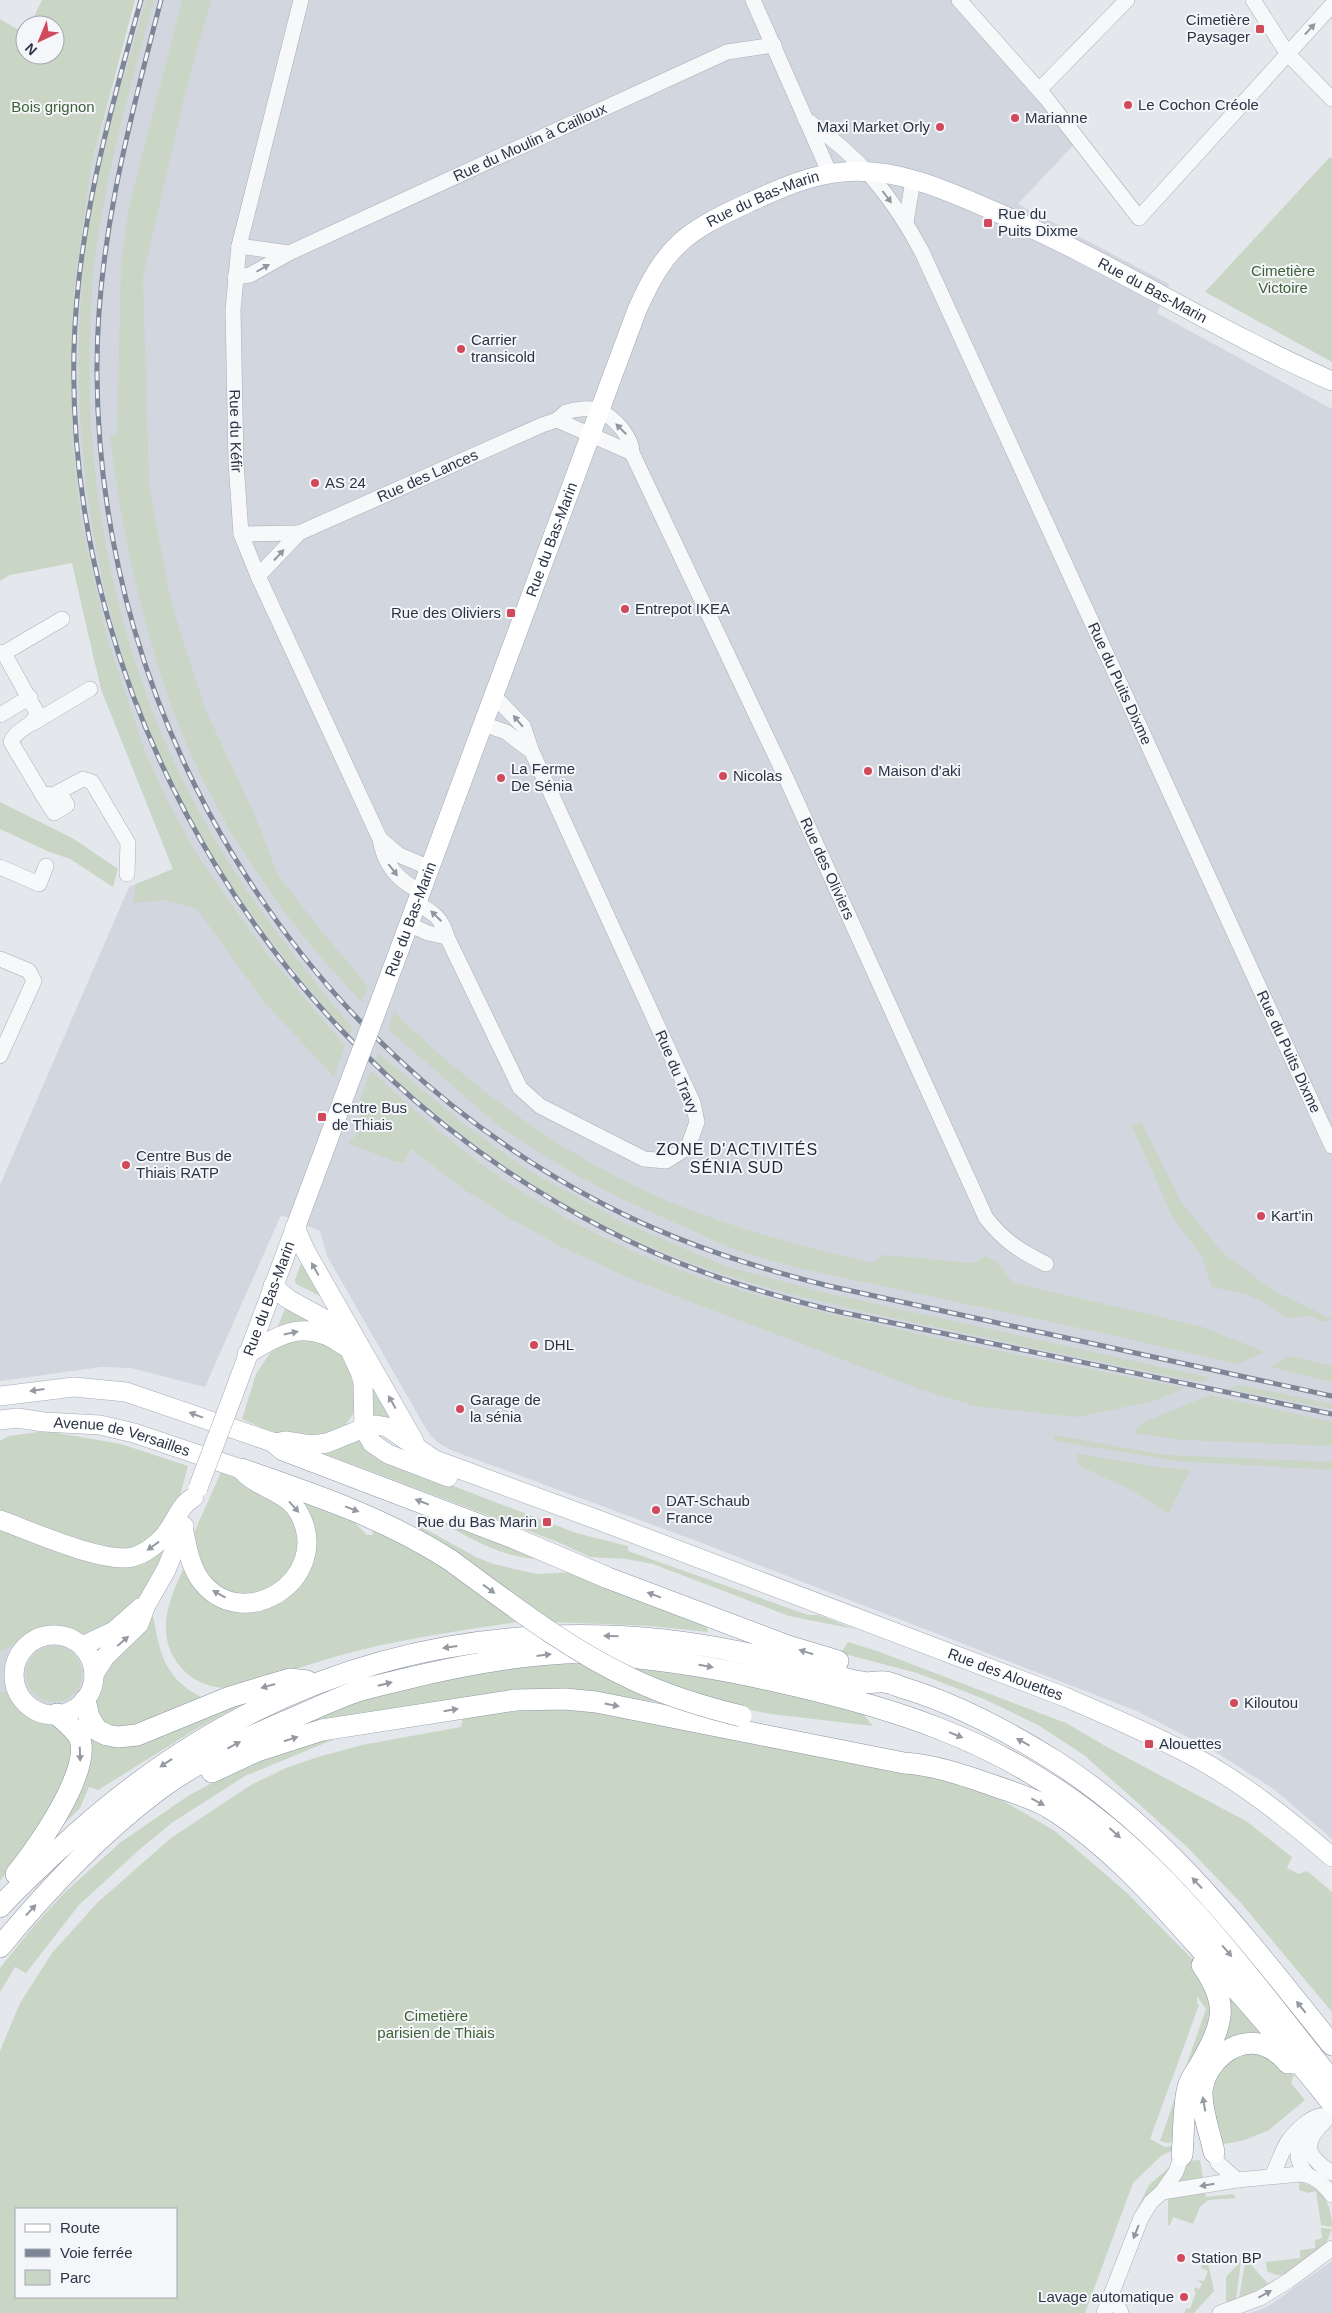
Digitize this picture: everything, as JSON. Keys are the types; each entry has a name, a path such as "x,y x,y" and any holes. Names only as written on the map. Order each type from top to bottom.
{"highway":[{"path":"275,1443 283,1450 514,1538 608,1578 788,1646 873,1672 882,1681"},
{"path":"241,1470 373,1518 419,1540 560,1639 617,1672 678,1698 906,1757 916,1763"},
{"path":"0,1907 90,1820 130,1787 185,1750 233,1722 316,1682 383,1660 438,1648 514,1638 560,1635 611,1636 687,1643 763,1656 862,1683 882,1681 964,1710 1038,1750 1093,1788 1134,1820 1194,1879 1246,1938 1332,2045"},
{"path":"0,1947 30,1910 100,1840 157,1791 206,1760 253,1734 358,1691 445,1669 566,1653 662,1660 727,1670 911,1716 1013,1761 1077,1803 1114,1832 1162,1878 1241,1966 1332,2081"},
{"path":"85,1700 89,1717 97,1730 107,1735 118,1737 137,1735 230,1697 290,1679 316,1682"},
{"path":"136,1810 164,1798 213,1771 257,1750 292,1738 358,1724 516,1700 565,1699 596,1702 904,1763 916,1763 962,1774 1025,1796 1050,1809 1108,1854 1181,1927 1309,2074 1323,2119"},
{"path":"0,1894 35,1852 77,1776 82,1758 79,1738 57,1714"},
{"path":"1181,1927 1183,1940 1217,1989 1221,2013 1216,2035 1188,2086 1182,2155"},
{"path":"1214,2152 1202,2093 1207,2075 1222,2054 1235,2046 1257,2043 1272,2048 1294,2068 1309,2074"}],"main road":[{"name":"Rue du Bas-Marin","path":"94,1674 105,1657 139,1624 146,1605 166,1570 232,1398 591,434 647,288 671,251 695,230 720,216 788,185 830,174 868,172 913,180 956,194 1038,230 1286,361 1332,381"},
{"name":"Rue du Bas-Marin","path":"1286,361 1332,392"},
{"path":"295,1227 306,1252 338,1310 416,1445"},
{"path":"273,1286 283,1285 338,1310"},
{"path":"273,1286 288,1299 330,1322 351,1351 363,1382 364,1428 374,1445 397,1458 597,1531 651,1541"},
{"path":"247,1354 285,1333 301,1331 326,1335 351,1351"},
{"path":"0,1396 74,1387 126,1392 275,1443 285,1441 311,1445 327,1443 364,1428 376,1425 387,1427 416,1445 435,1460 651,1541"},
{"name":"Avenue de Versailles","path":"0,1420 17,1418 44,1422 100,1425 134,1433 241,1470 247,1477 287,1500 300,1514 306,1542 306,1553 299,1571 287,1587 270,1598 246,1603 218,1595 204,1584 193,1568 183,1528"},
{"path":"0,1434 17,1427 44,1422"},
{"path":"0,1520 99,1555 132,1557 152,1548 166,1535 183,1503 196,1492"},
{"name":"Rue des Alouettes","path":"651,1541 1130,1724 1202,1761 1240,1786 1332,1857"},
{"path":"82,1646 114,1631 136,1611 146,1605"},
{"path":"44,1636 64,1636 82,1646 91,1659 94,1674 92,1688 85,1700 75,1708 57,1714 38,1711 22,1698 15,1680 16,1663 27,1646 44,1636"}],"street":[{"name":"Rue du Kéfir","path":"301,0 239,246 235,277 233,310 236,462 241,534 258,576 380,839 383,855 395,873 418,897"},
{"path":"753,0 830,174"},
{"path":"959,0 1039,90 1088,149 1139,218 1332,5"},
{"path":"1039,90 1127,0"},
{"path":"1253,0 1287,53 1332,99"},
{"name":"Rue du Moulin à Cailloux","path":"235,277 250,275 289,253 727,52 774,45"},
{"name":"Rue du Puits Dixme","path":"805,119 836,140 868,172 906,222 922,252 1332,1146"},
{"path":"906,222 913,180"},
{"path":"239,246 289,253"},
{"name":"Rue des Lances","path":"258,576 299,533 533,429 558,420 566,412 571,410 600,411"},
{"name":"Rue des Oliviers","path":"600,411 627,435 632,453 794,797 986,1218 1000,1236 1021,1251 1046,1264"},
{"path":"558,420 632,453"},
{"name":"Rue des Lances","path":"241,534 299,533"},
{"path":"33,723 38,713 2,653 62,618"},
{"path":"90,689 13,736 12,742 42,794 53,795 81,779 92,782 128,843 127,874"},
{"name":"Rue du Travy","path":"418,897 439,917 446,937 520,1088 540,1106 644,1159 666,1161 688,1146 697,1122 693,1103 532,752 523,726 494,696"},
{"path":"0,715 30,697"},
{"name":"Rue du Travy","path":"483,724 512,736 532,752"},
{"name":"Rue du Kéfir","path":"380,839 400,855 430,868"},
{"path":"0,867 38,884 46,866"},
{"path":"408,924 437,936 446,937"},
{"path":"0,959 29,971 34,981 0,1056"},
{"path":"1323,2119 1310,2147 1312,2158 1332,2173"},
{"path":"1308,2175 1299,2160 1298,2151 1301,2144 1323,2119"},
{"path":"1272,2176 1290,2139 1323,2119"},
{"path":"1214,2152 1218,2163 1237,2180"},
{"path":"1104,2313 1141,2218 1151,2202 1162,2192 1176,2172 1182,2155"},
{"path":"1162,2192 1237,2180 1272,2176 1308,2175 1318,2180 1332,2195"},
{"path":"1220,2313 1260,2298 1331,2249"},
{"path":"1112,2292 1121,2313"}],"shaded area":[{"path":"138,0 959,0 1079,139 1018,204 1169,284 1157,313 1332,409 1332,1839 1275,1790 1211,1749 1137,1711 702,1543 453,1451 440,1444 425,1427 327,1256 320,1231 281,1215 205,1387 131,1368 101,1367 0,1381 0,1185 129,887 173,869 101,689 72,563 66,295 91,167"},
{"path":"0,1554 137,1604 75,1725 0,1814"},
{"path":"1332,2261 1332,2313 1250,2313 1267,2307"}],"green space":[{"name":"Bois grignon","path":"42,0 135,0 91,167 74,289 71,379 73,447 81,520 108,641 145,752 170,806 198,856 263,949 345,1046 334,1077 264,1002 197,909 164,900 133,903 136,884 173,869 101,689 72,563 10,575 0,581 0,19 15,28 15,65 65,65 65,15 35,15"},
{"path":"146,0 154,0 112,161 100,226 92,286 90,381 93,449 101,516 114,583 131,649 153,713 180,775 227,861 260,910 352,1027 349,1036 290,965 235,891 202,839 166,770 136,697 113,621 95,543 84,463 79,384 80,305 88,228 99,170 113,113"},
{"path":"182,0 211,0 186,89 143,277 149,485 171,602 205,709 256,818 278,875 323,933 368,986 362,1002 317,952 275,899 238,843 205,784 170,702 156,659 132,569 123,523 110,435 117,435 121,265 129,208"},
{"name":"Cimetière Victoire","path":"1330,157 1332,159 1332,362 1205,292"},
{"path":"0,802 74,839 118,869 113,887 70,859 47,851 0,829"},
{"path":"394,1012 459,1071 530,1125 606,1171 645,1191 685,1208 779,1239 874,1263 882,1255 973,1263 985,1256 997,1261 1013,1283 1200,1326 1265,1352 1237,1364 1098,1332 793,1267 733,1249 618,1197 569,1171 500,1127 388,1029"},
{"path":"378,1053 465,1125 526,1169 622,1222 725,1266 822,1292 1211,1378 1201,1382 849,1308 776,1290 670,1255 599,1223 564,1204 498,1161 435,1113 375,1061"},
{"path":"371,1071 451,1141 518,1189 595,1233 675,1269 767,1298 830,1314 982,1348 1185,1388 1154,1401 1077,1417 974,1406 920,1389 634,1280 560,1246 510,1218 463,1189 412,1149 404,1162 396,1162 348,1143 365,1127 357,1123 363,1106 359,1102"},
{"path":"1141,1122 1181,1202 1224,1254 1274,1291 1332,1319 1324,1322 1311,1316 1286,1318 1267,1304 1246,1294 1212,1287 1202,1256 1173,1218 1132,1126"},
{"path":"302,1261 322,1297 296,1284 295,1280"},
{"path":"286,1306 318,1321 278,1330"},
{"path":"318,1338 341,1352 351,1367 358,1400 353,1414 343,1429 329,1437 279,1435 242,1419 256,1374 270,1353 291,1339"},
{"path":"1289,1356 1332,1366 1332,1382 1271,1367"},
{"path":"366,1368 397,1420 371,1418"},
{"path":"1239,1385 1332,1404 1332,1409 1228,1389"},
{"path":"1210,1395 1332,1422 1332,1446 1183,1440 1133,1433 1144,1422"},
{"path":"45,1431 121,1444 188,1466 172,1516 155,1537 126,1551 84,1544 0,1512 0,1441 9,1436"},
{"path":"1053,1435 1167,1455 1332,1462 1332,1470 1176,1461 1055,1441"},
{"path":"360,1438 386,1460 576,1533 628,1546 628,1551 808,1615 819,1615 854,1629 789,1616 653,1564 626,1559 590,1557 558,1542 325,1454 327,1450"},
{"path":"1077,1454 1158,1467 1190,1470 1168,1514 1131,1490 1078,1465"},
{"path":"221,1472 258,1489 279,1502 293,1516 301,1547 291,1575 250,1599 216,1588 194,1558 194,1533"},
{"path":"301,1497 348,1516 367,1535 373,1535 372,1528 427,1555 518,1622 427,1636 373,1647 236,1688 214,1687 191,1677 174,1658 166,1636 167,1613 170,1601 184,1568 254,1609 283,1602 300,1588 310,1569 298,1501"},
{"path":"420,1509 548,1560 530,1559 496,1550 466,1536"},
{"path":"418,1525 476,1557 493,1564 537,1574 576,1572 705,1620 708,1632 651,1626 550,1622 415,1530"},
{"path":"0,1527 62,1551 115,1567 138,1563 163,1549 159,1565 137,1604 107,1625 93,1633 83,1634 54,1627 34,1630 15,1645 0,1651"},
{"path":"153,1615 162,1654 173,1675 192,1692 205,1699 143,1723 127,1726 112,1725 99,1719 90,1706 99,1684 99,1675 141,1631"},
{"path":"848,1642 880,1652 1066,1723 1246,1821 1292,1857 1287,1868 1299,1874 1307,1871 1332,1892 1332,2012 1241,1903 1187,1847 1084,1755 1038,1725 984,1699 917,1673 841,1653"},
{"path":"54,1646 65,1648 74,1654 80,1663 82,1674 80,1685 74,1694 65,1700 54,1702 43,1700 34,1694 28,1685 26,1674 28,1663 34,1654 43,1648"},
{"path":"578,1663 606,1677 673,1704 605,1695 278,1731 334,1708 424,1682 526,1666"},
{"path":"654,1668 687,1672 861,1711 873,1726 771,1714 719,1704 632,1669"},
{"path":"0,1691 5,1691 22,1711 35,1720 59,1726 69,1735 75,1757 43,1824 0,1881"},
{"path":"243,1704 196,1729 98,1790 89,1787 80,1808 53,1835 84,1729 92,1736 222,1705"},
{"name":"Cimetière parisien de Thiais","path":"516,1705 603,1711 931,1777 995,1796 1055,1831 1126,1892 1195,1962 1216,2015 1173,2142 1160,2141 1206,2009 1197,1996 1197,2003 1199,2005 1150,2139 1165,2147 1177,2145 1176,2149 1161,2156 1133,2183 1085,2313 0,2313 0,2051 20,2003 52,1953 98,1902 171,1838 251,1785 286,1768 318,1757 362,1745 461,1727 463,1718 335,1739 245,1776 173,1822 140,1849 79,1905 26,1973 15,1967 0,1992 0,1968 33,1927 64,1893 121,1842 188,1796 241,1767 298,1743"},
{"path":"1226,1992 1263,2035 1225,2043 1221,2039"},
{"path":"1245,2049 1282,2063 1294,2075 1291,2083 1305,2100 1269,2130 1245,2140 1219,2145 1209,2099 1216,2070"},
{"path":"1200,2160 1203,2179 1179,2182 1186,2161"},
{"path":"1172,2165 1165,2178 1136,2211 1149,2185"},
{"path":"1299,2182 1307,2184 1320,2192 1328,2204 1332,2227 1321,2225 1316,2191 1308,2193 1299,2190"},
{"path":"1205,2190 1206,2197 1233,2194 1236,2198 1208,2200 1200,2207 1193,2224 1173,2217 1170,2225 1168,2225 1168,2198"},
{"path":"1321,2228 1332,2229 1326,2243 1284,2275 1276,2275 1267,2271 1266,2262 1300,2258 1300,2250 1315,2248 1315,2240 1322,2238"},
{"path":"1245,2258 1269,2285 1239,2298 1245,2263 1243,2259"},
{"path":"1241,2261 1236,2300 1226,2303 1226,2277"},
{"path":"1203,2262 1208,2263 1214,2291 1194,2313 1184,2313 1187,2308 1190,2309 1196,2292 1194,2291 1195,2287 1199,2289 1202,2284 1197,2280 1204,2281 1208,2271 1201,2268"}],"railway":[{"path":"141,0 107,129 88,216 81,260 76,304 74,349 81,485 108,618 153,746 216,866 294,976 387,1075 492,1161 609,1231 665,1257 722,1279 780,1297 840,1312 1332,1414"},
{"path":"161,0 126,138 108,231 102,278 98,325 97,373 107,502 134,627 177,747 236,859 309,963 395,1056 494,1137 605,1205 659,1231 743,1262 829,1286 1332,1396"}],"place":[{"name":"Cimetière Paysager","path":"1260,29"},
{"name":"Le Cochon Créole","path":"1128,105"},
{"name":"Marianne","path":"1015,118"},
{"name":"Maxi Market Orly","path":"940,127"},
{"name":"Rue du Puits Dixme","path":"988,223"},
{"name":"Carrier transicold","path":"461,349"},
{"name":"AS 24","path":"315,483"},
{"name":"Entrepot IKEA","path":"625,609"},
{"name":"Rue des Oliviers","path":"511,613"},
{"name":"Maison d'aki","path":"868,771"},
{"name":"Nicolas","path":"723,776"},
{"name":"La Ferme De Sénia","path":"501,778"},
{"name":"Centre Bus de Thiais","path":"322,1117"},
{"name":"Centre Bus de Thiais RATP","path":"126,1165"},
{"name":"Kart'in","path":"1261,1216"},
{"name":"DHL","path":"534,1345"},
{"name":"Garage de la sénia","path":"460,1409"},
{"name":"DAT-Schaub France","path":"656,1510"},
{"name":"Rue du Bas Marin","path":"547,1522"},
{"name":"Kiloutou","path":"1234,1703"},
{"name":"Alouettes","path":"1149,1744"},
{"name":"Station BP","path":"1181,2258"},
{"name":"Lavage automatique","path":"1184,2297"}],"district":[{"name":"ZONE D'ACTIVITÉS SÉNIA SUD","path":"737,1158"}]}
